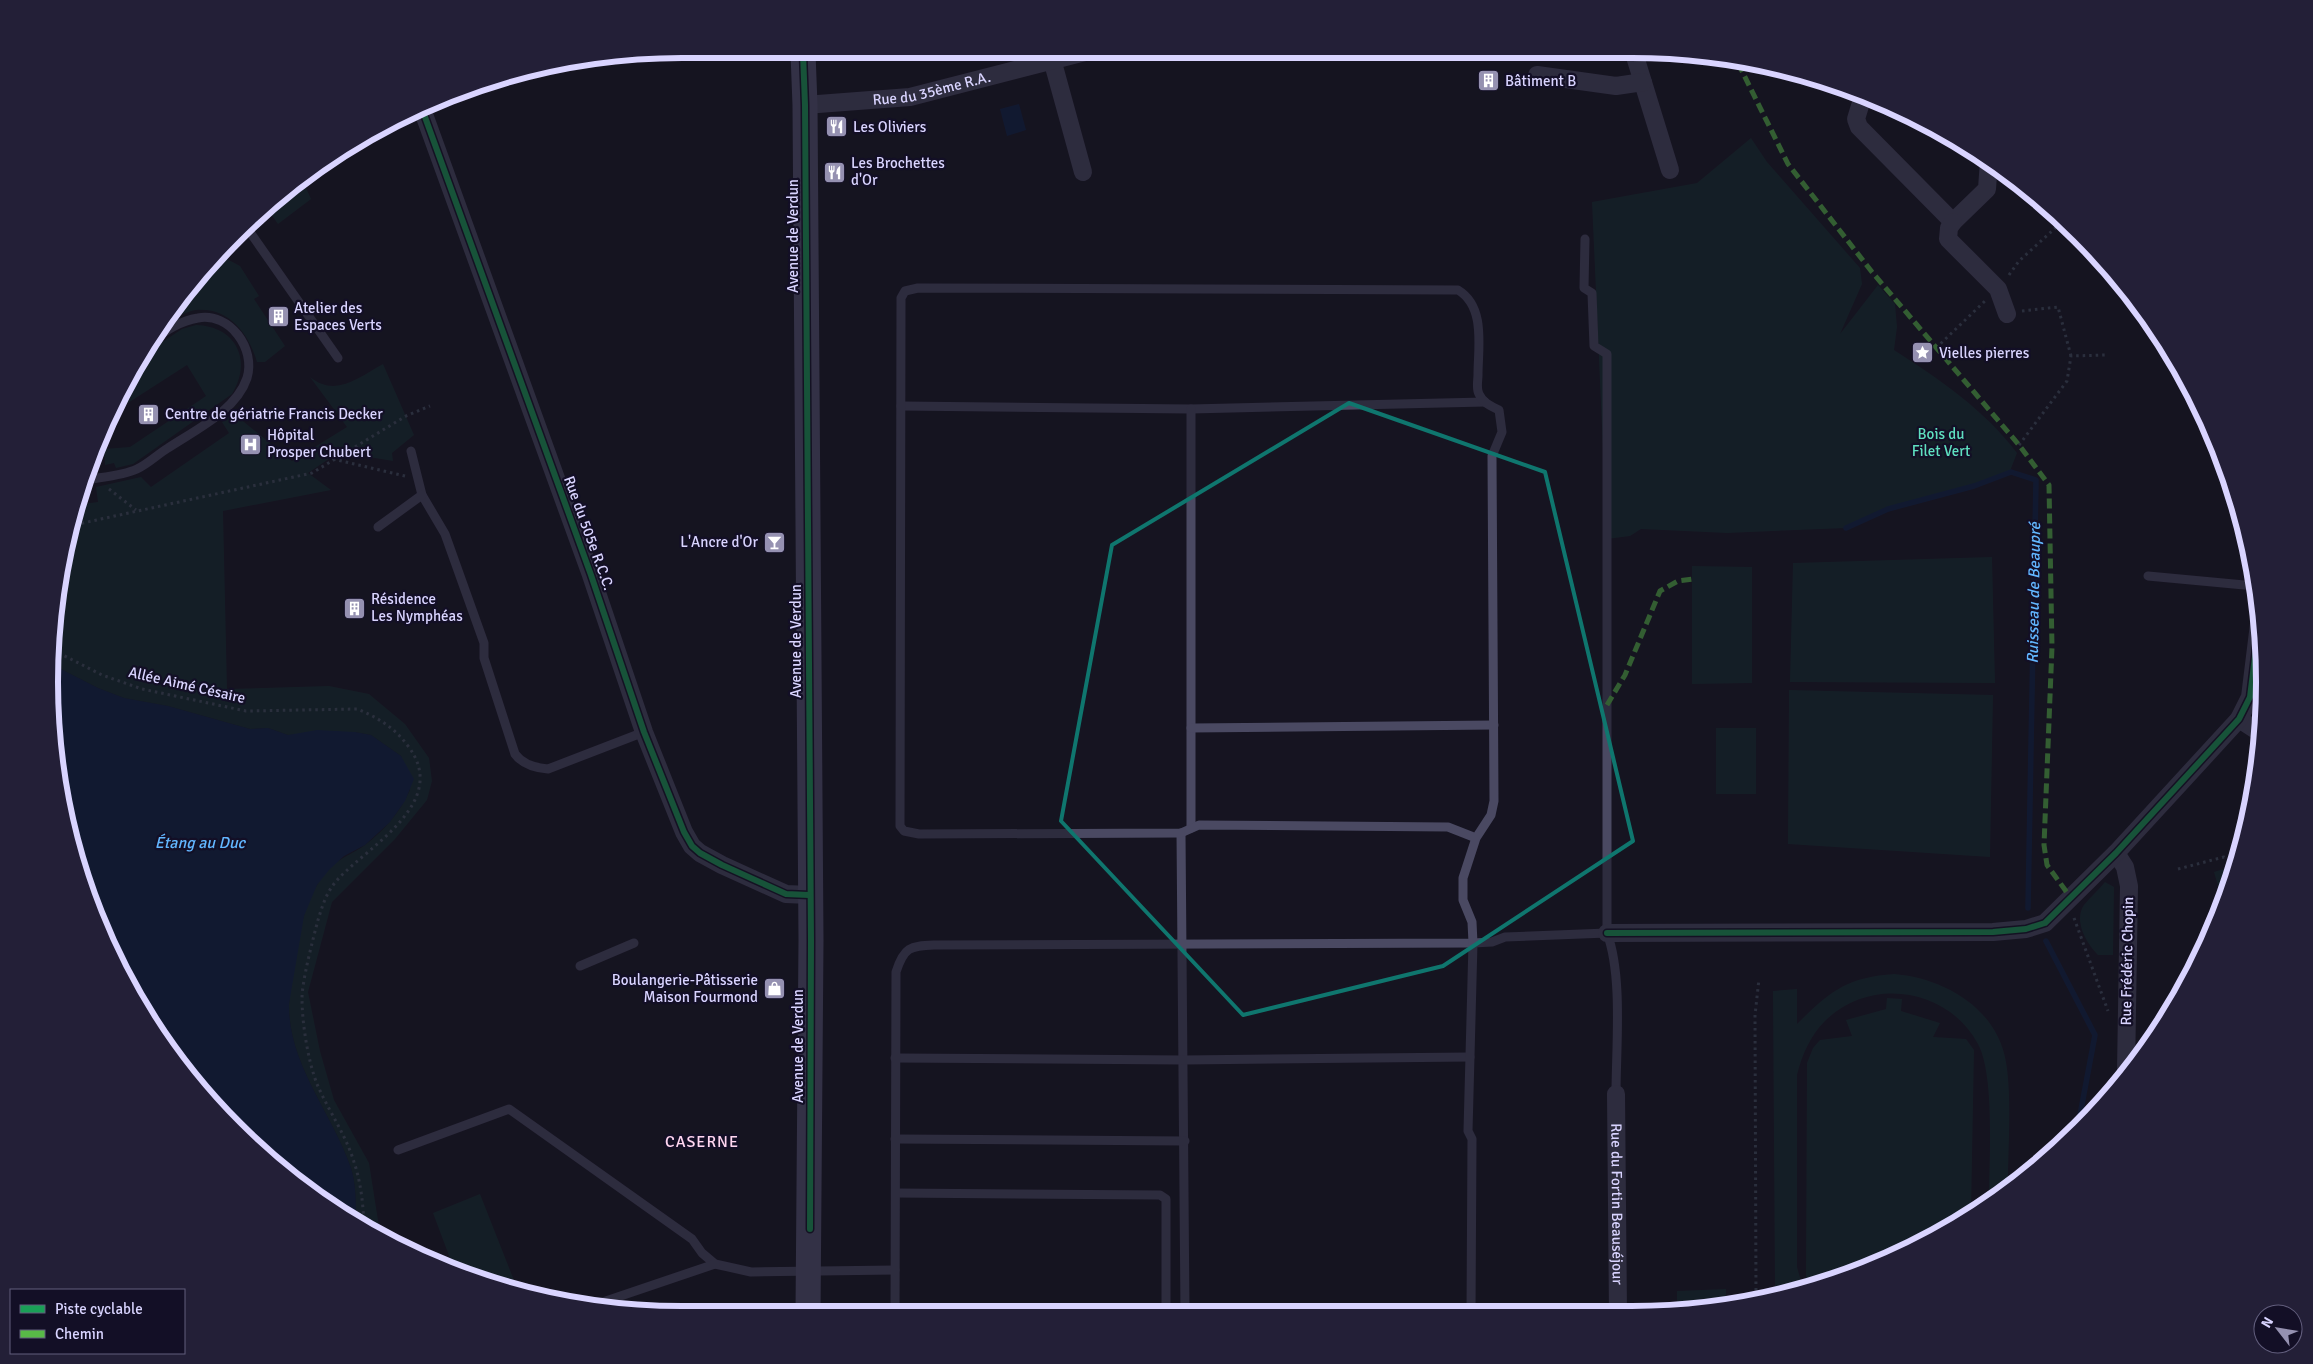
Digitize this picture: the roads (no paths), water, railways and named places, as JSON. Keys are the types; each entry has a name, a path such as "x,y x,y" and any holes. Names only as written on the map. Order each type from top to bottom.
{"main road":[{"name":"Avenue de Verdun","path":"803,57 805,104 809,895 811,940 808,1306"}],"street":[{"path":"1051,57 1083,172"},
{"name":"Rue du 35ème R.A.","path":"805,104 910,97 1051,57"},
{"path":"1635,57 1670,170"},
{"path":"1537,75 1616,86 1642,82"},
{"path":"1861,102 1856,119 1859,127 1953,222"},
{"name":"Rue du 505e R.C.C.","path":"424,114 588,566 644,732 677,818 692,846 722,865 786,894 809,895"},
{"path":"1988,170 1987,189 1953,222 1949,228 1948,239 1998,289 2007,314"},
{"path":"1608,933 2013,930 2026,929 2045,923 2116,853 2239,719 2250,697 2255,654"},
{"path":"2239,719 2253,728"},
{"name":"Rue Frédéric Chopin","path":"2116,853 2125,867 2129,886 2126,1062"},
{"name":"Rue du Fortin Beauséjour","path":"1616,1094 1618,1306"}],"lane":[{"path":"249,231 338,358"},
{"path":"1585,238 1584,288 1592,293 1594,346 1607,354 1608,933 1613,948 1616,974 1616,1094"},
{"path":"1471,1306 1472,1138 1468,1130 1473,943 1472,922 1463,900 1463,878 1476,838 1491,816 1494,801 1492,456 1502,432 1499,410 1485,402 1478,393 1478,327 1476,310 1470,298 1458,290 908,288 901,298 900,826 904,831 919,834 1181,834 1199,825 1448,827 1476,838"},
{"path":"92,479 136,470 223,411 237,397 247,378 249,359 243,342 232,328 215,319 199,318 167,329"},
{"path":"901,406 1191,409 1485,402"},
{"path":"1191,409 1191,828"},
{"path":"411,451 422,495 445,534 484,643 484,658 515,754 520,760 537,768 548,769 644,732"},
{"path":"378,527 422,495"},
{"path":"2148,576 2248,585"},
{"path":"1192,728 1494,725"},
{"path":"1181,834 1185,1306"},
{"path":"895,1306 896,972 901,957 907,949 916,946 934,945 1473,943 1492,942 1505,937 1608,933"},
{"path":"580,966 634,943"},
{"path":"895,1058 1184,1060 1470,1057"},
{"path":"398,1150 509,1109 692,1240 702,1254 715,1264 751,1272 895,1270"},
{"path":"896,1139 1185,1141"},
{"path":"896,1193 1160,1195 1166,1200 1166,1306"},
{"path":"605,1301 715,1264"}],"water":[{"path":"1019,104 1026,130 1007,136 1000,109"},
{"name":"Étang au Duc","path":"58,668 98,688 124,698 168,706 250,729 268,728 288,735 317,730 355,732 371,735 401,756 414,779 405,801 390,822 365,845 344,856 317,885 304,916 289,1004 291,1026 303,1068 351,1168 356,1214 302,1177 270,1152 240,1124 212,1094 187,1062 141,994 105,921 79,844 69,804 63,764 59,723"}],"waterway":[{"name":"Ruisseau de Beaupré","path":"1846,528 1888,509 1974,486 2011,472 2036,480 2028,908"},
{"name":"Ruisseau de Beaupré","path":"2046,941 2095,1035 2080,1117"}],"place":[{"name":"Bâtiment B","path":"1489,81"},
{"name":"Les Oliviers","path":"837,127"},
{"name":"Les Brochettes d'Or","path":"835,172"},
{"name":"Atelier des Espaces Verts","path":"278,317"},
{"name":"Vielles pierres","path":"1923,353"},
{"name":"Centre de gériatrie Francis Decker","path":"149,414"},
{"name":"Hôpital Prosper Chubert","path":"251,444"},
{"name":"L'Ancre d'Or","path":"774,542"},
{"name":"Résidence Les Nymphéas","path":"355,608"},
{"name":"Boulangerie-Pâtisserie Maison Fourmond","path":"774,989"}],"district":[{"name":"CASERNE","path":"702,1142"}],"park label":[{"name":"Bois du Filet Vert","path":"1941,442"}]}
